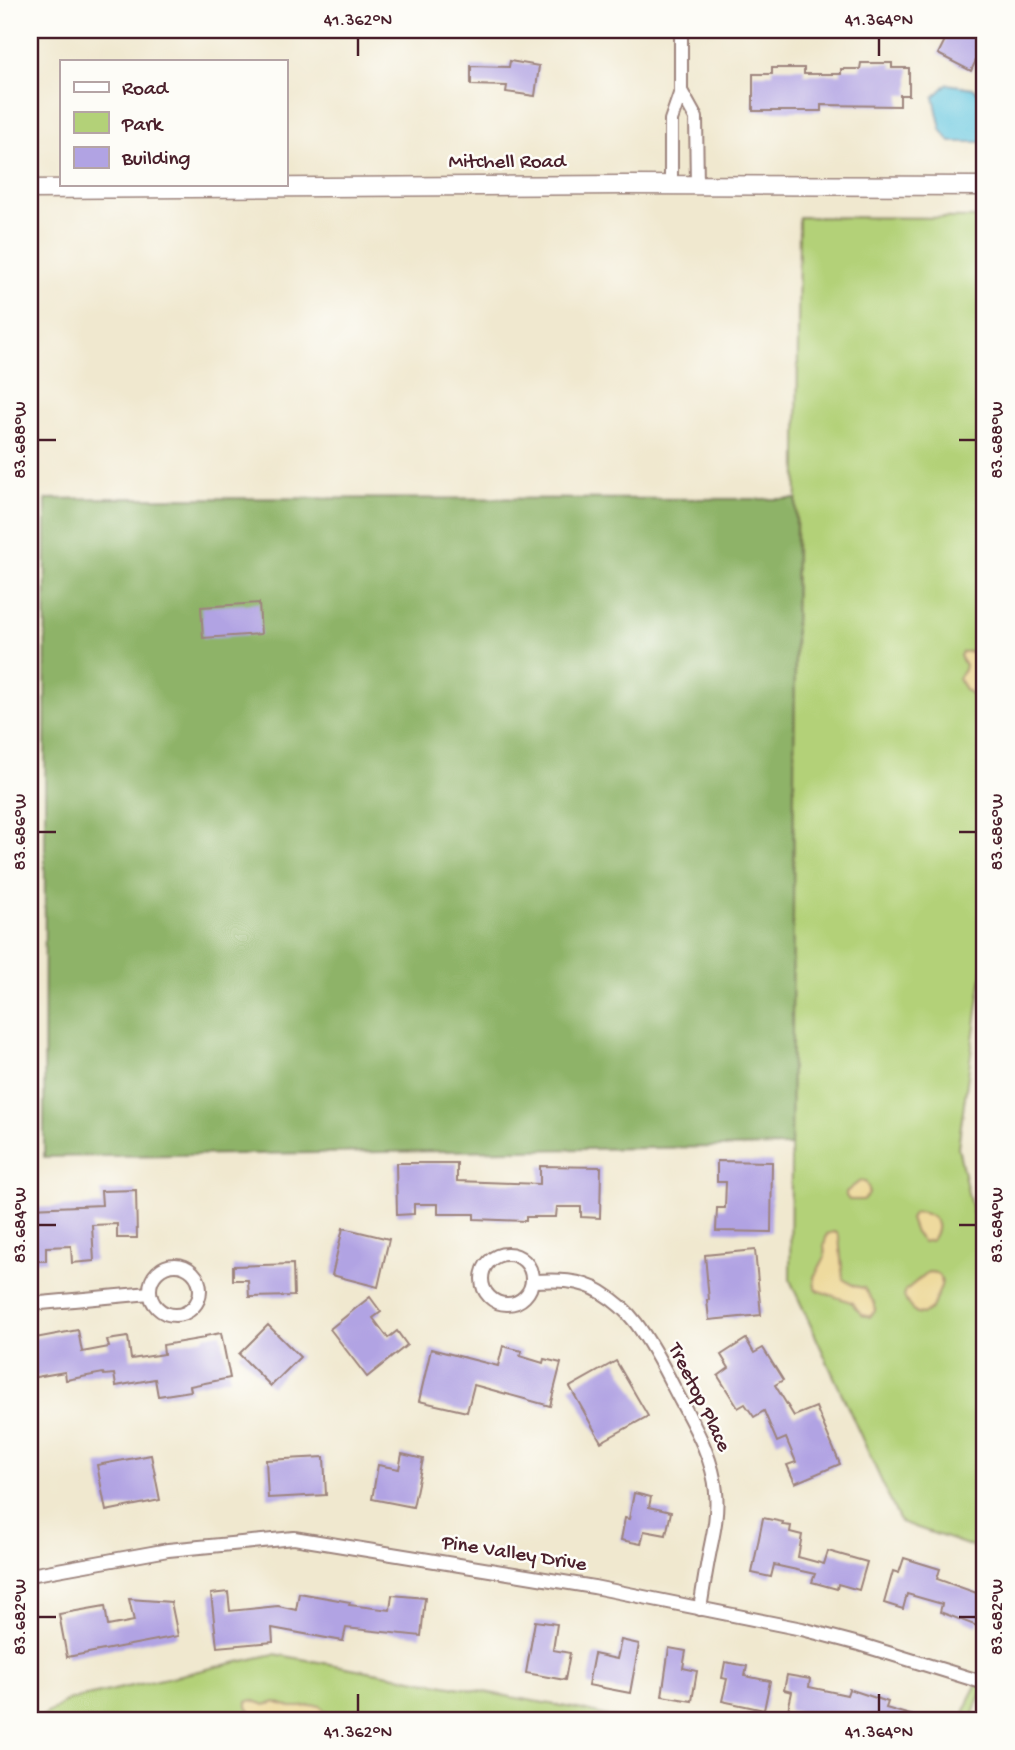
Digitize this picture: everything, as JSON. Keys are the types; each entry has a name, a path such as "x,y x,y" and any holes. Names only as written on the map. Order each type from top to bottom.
{"street":[{"path":"671,185 671,120 681,91 681,30"},
{"path":"681,91 696,118 697,185"},
{"name":"Mitchell Road","path":"30,190 671,185 985,186"},
{"path":"510,1253 518,1255 528,1264 533,1281 527,1295 520,1301 503,1304 486,1293 482,1285 482,1274 485,1265 492,1258 510,1253"},
{"path":"173,1264 189,1268 195,1273 201,1288 200,1297 190,1311 173,1315 158,1308 150,1293 150,1285 158,1271 173,1264"},
{"name":"Treetop Place","path":"533,1281 568,1280 580,1283 601,1292 620,1306 636,1323 655,1352 694,1426 709,1458 717,1496 716,1520 700,1609"},
{"path":"30,1304 150,1293"},
{"name":"Pine Valley Drive","path":"30,1575 168,1550 295,1538 594,1587 802,1629 985,1683"}],"green space":[{"path":"799,217 985,218 985,954 958,1147 985,1270 985,1551 900,1522 790,1280"},
{"path":"46,499 796,499 791,1146 44,1157"},
{"path":"274,1654 578,1709 624,1720 36,1720 69,1700"},
{"path":"985,1668 985,1685 971,1720 962,1720 969,1699"}],"sand":[{"path":"980,629 985,629 985,694 974,696 958,678 965,665 960,656 962,652 978,651 980,648 975,638"},
{"path":"860,1181 865,1182 868,1187 868,1196 863,1200 849,1200 846,1192"},
{"path":"920,1212 936,1222 937,1230 932,1240 923,1242 915,1233 910,1219 913,1213"},
{"path":"833,1232 839,1237 843,1279 854,1286 864,1288 875,1304 875,1311 870,1317 862,1315 851,1302 819,1291 815,1287 814,1277 825,1257 827,1234"},
{"path":"928,1272 938,1274 942,1283 932,1308 920,1314 910,1307 904,1296 906,1290"},
{"path":"252,1700 265,1705 275,1702 291,1707 320,1706 328,1714 342,1720 256,1720 247,1707 247,1702"}],"water":[{"path":"947,84 973,88 985,99 985,142 950,142 941,129 934,97"}],"building":[{"path":"950,30 985,30 985,41 971,71 938,54"},
{"path":"510,61 539,66 535,96 506,92 507,86 471,85 471,66 509,67"},
{"path":"861,63 892,63 892,68 909,68 909,95 900,95 900,106 821,105 821,111 753,111 753,74 772,74 772,68 804,68 804,74 841,74 841,69 860,69"},
{"path":"259,603 261,634 203,638 201,607"},
{"path":"717,1161 772,1162 771,1232 716,1231 717,1208 725,1208 726,1182 717,1182"},
{"path":"396,1163 457,1163 457,1181 540,1184 540,1166 601,1167 600,1218 581,1217 581,1207 557,1207 556,1217 526,1217 526,1221 474,1219 474,1214 438,1214 438,1204 414,1204 414,1214 397,1215"},
{"path":"136,1190 137,1238 117,1238 117,1224 92,1225 94,1261 72,1263 71,1246 46,1247 46,1261 30,1261 30,1208 102,1205 101,1191"},
{"path":"343,1228 389,1239 378,1287 332,1275"},
{"path":"755,1250 761,1315 709,1320 705,1255"},
{"path":"293,1264 294,1296 249,1297 248,1280 233,1280 233,1266"},
{"path":"370,1297 381,1312 373,1318 388,1338 397,1331 407,1345 367,1377 330,1329"},
{"path":"268,1325 300,1357 271,1386 239,1354"},
{"path":"78,1330 82,1352 109,1347 107,1340 128,1337 131,1359 164,1354 163,1345 221,1333 230,1378 190,1386 191,1391 158,1396 155,1379 116,1386 114,1374 103,1373 66,1380 65,1372 30,1378 30,1339"},
{"path":"746,1339 754,1353 763,1348 783,1380 775,1385 794,1416 816,1407 840,1464 795,1483 787,1465 796,1462 786,1438 777,1442 764,1411 754,1417 745,1404 738,1408 718,1376 729,1368 721,1355"},
{"path":"503,1346 522,1351 520,1356 543,1363 544,1359 561,1363 550,1406 474,1385 467,1412 419,1401 431,1349 498,1366"},
{"path":"616,1361 648,1416 601,1442 570,1387"},
{"path":"402,1454 423,1459 413,1507 372,1499 378,1465 399,1469"},
{"path":"151,1455 160,1500 106,1511 97,1465"},
{"path":"324,1457 326,1495 268,1498 266,1460"},
{"path":"634,1493 651,1497 649,1507 671,1512 666,1535 644,1531 641,1544 621,1540 625,1518 629,1519"},
{"path":"763,1518 783,1522 782,1525 791,1526 790,1532 802,1535 798,1557 824,1564 828,1551 867,1562 859,1590 838,1584 837,1589 812,1582 815,1574 774,1565 771,1577 752,1573"},
{"path":"904,1558 940,1569 937,1579 985,1596 977,1626 940,1612 942,1604 907,1594 903,1609 884,1603 893,1571 899,1573"},
{"path":"228,1592 230,1611 278,1606 296,1610 299,1593 350,1602 349,1605 390,1610 392,1595 425,1598 421,1636 346,1628 343,1641 272,1628 273,1642 217,1647 211,1594"},
{"path":"129,1599 171,1602 178,1636 67,1657 59,1614 105,1606 108,1626 134,1621"},
{"path":"535,1621 557,1624 553,1650 570,1653 565,1680 526,1673"},
{"path":"621,1640 639,1644 630,1693 588,1685 594,1654 617,1659"},
{"path":"669,1648 686,1651 683,1668 697,1671 692,1701 662,1696"},
{"path":"725,1662 747,1666 745,1676 770,1681 764,1710 722,1701 727,1679 722,1678"},
{"path":"787,1675 810,1679 809,1687 847,1695 849,1689 888,1702 886,1708 917,1717 916,1720 838,1720 788,1710 792,1692 784,1690"}]}
